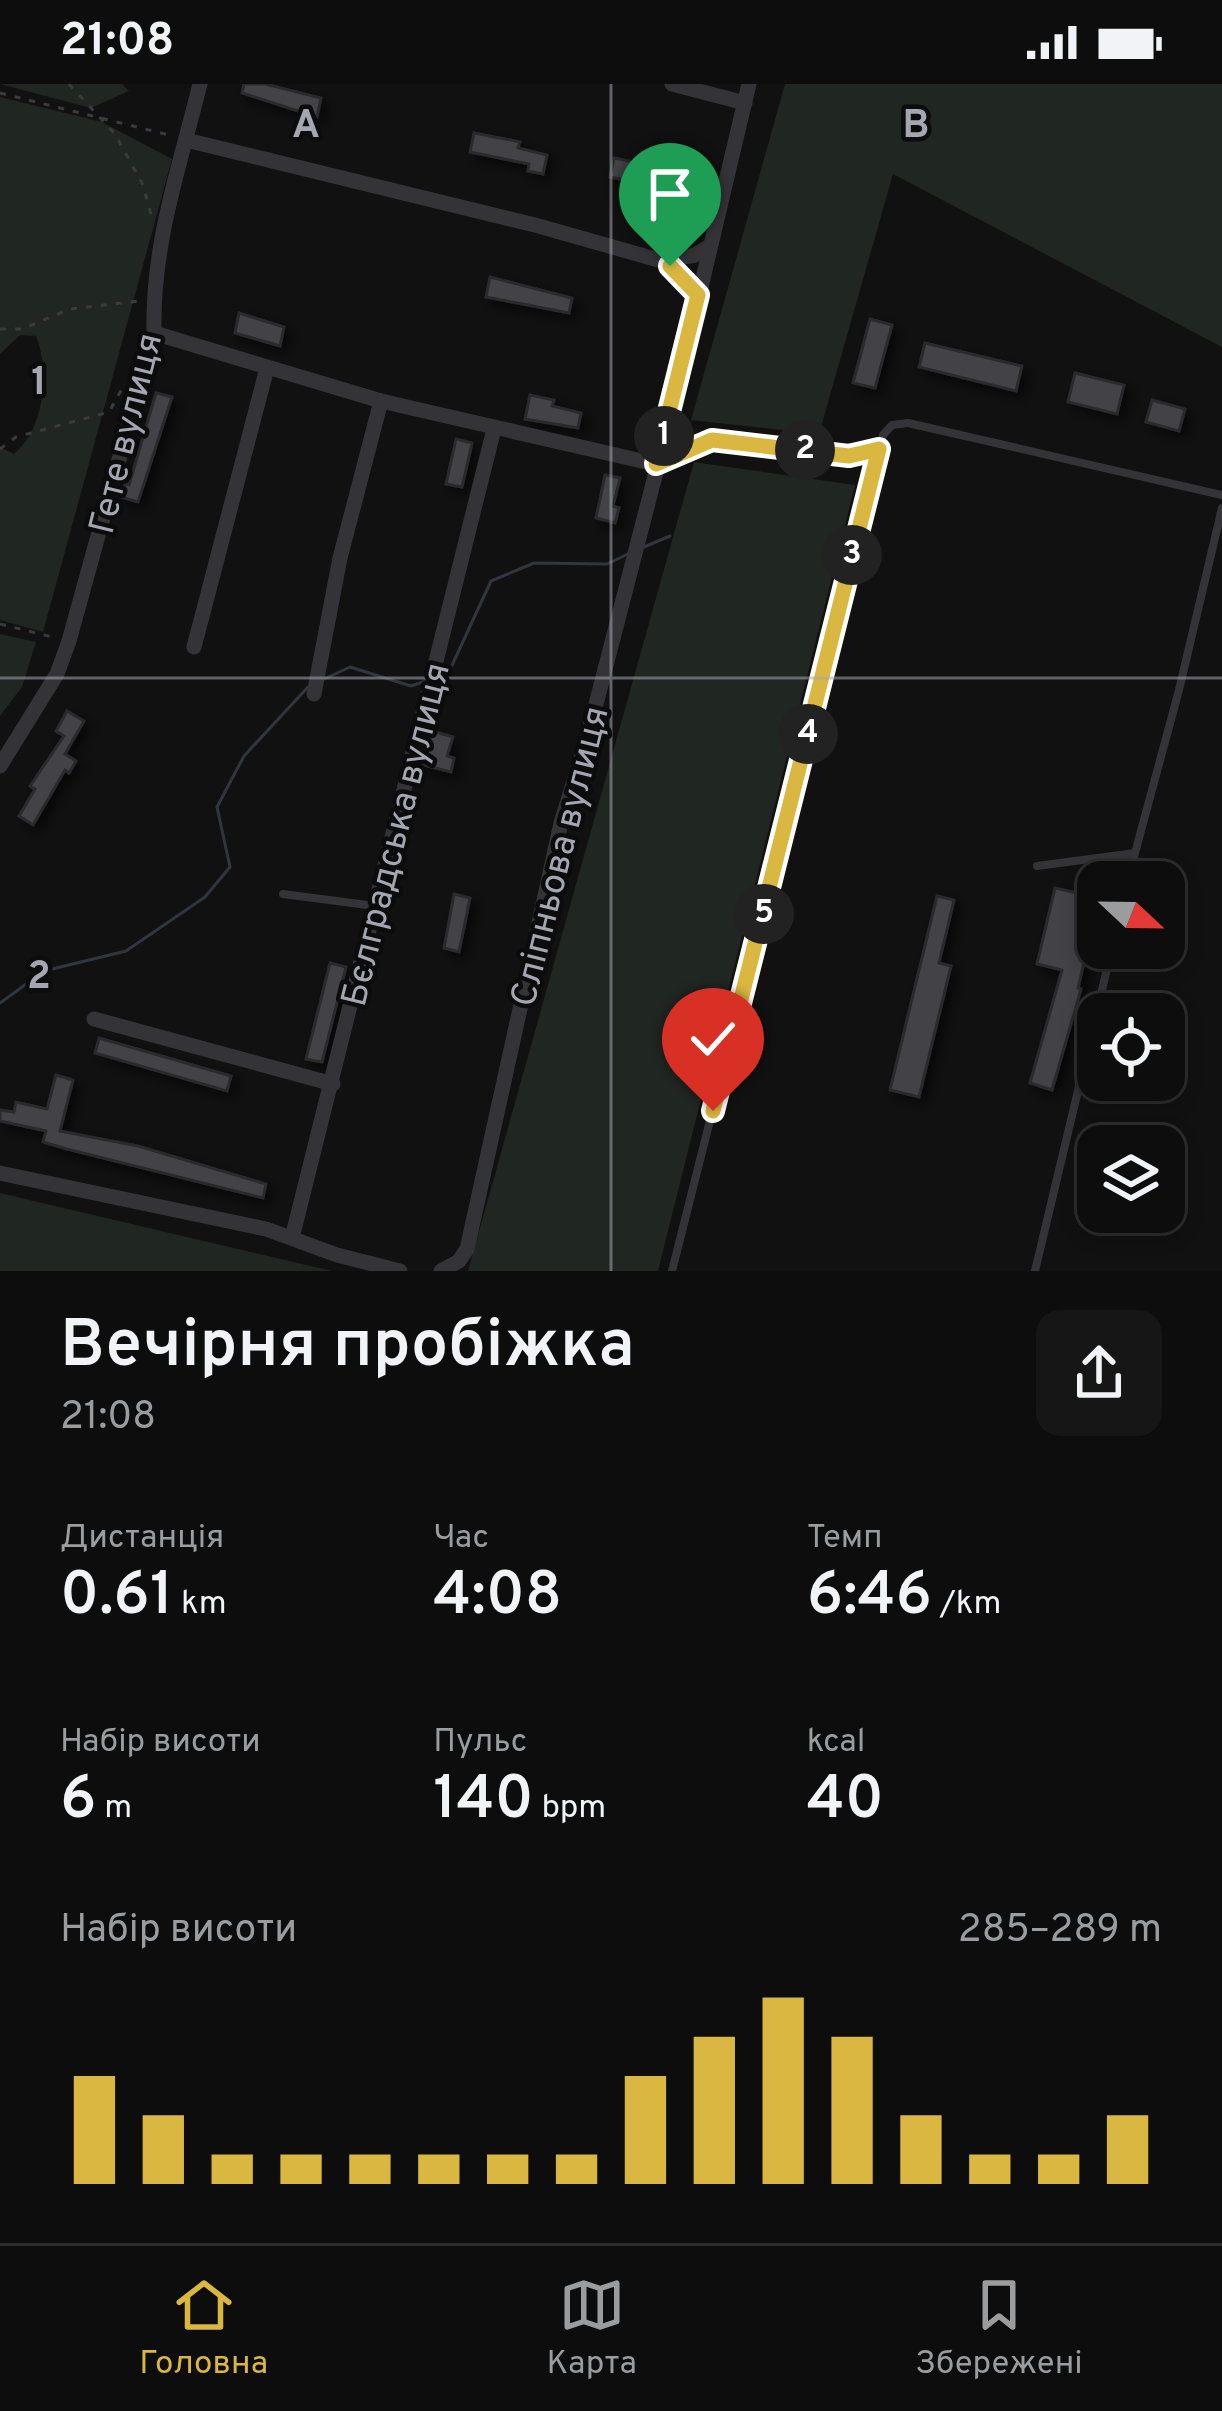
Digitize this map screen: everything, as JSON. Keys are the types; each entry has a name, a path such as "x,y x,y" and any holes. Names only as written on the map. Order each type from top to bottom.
{"street":[{"name":"Гете вулиця","path":"0,766 57,674 69,641 154,333 158,241 200,84"},
{"path":"672,84 745,103"},
{"name":"Сліпньова вулиця","path":"441,1271 459,1261 467,1249 561,823 587,739 749,84"},
{"path":"186,140 662,261 695,255 710,246"},
{"path":"662,261 698,295"},
{"path":"154,333 381,401 656,464"},
{"path":"194,647 267,368"},
{"path":"314,694 340,558 381,401"},
{"name":"Бєлградська вулиця","path":"292,1238 494,429"},
{"path":"94,1019 333,1084"},
{"path":"0,1173 292,1238 400,1271"}],"lane":[{"path":"672,1271 879,449 892,424 908,423 1222,495"},
{"path":"656,464 712,440 849,456 879,449"},
{"path":"1134,861 1222,508"},
{"path":"1037,866 1136,853"},
{"path":"283,893 377,906"},
{"path":"1035,1271 1107,969"}],"path":[{"path":"69,84 115,134 142,185 158,241"},
{"path":"0,92 186,140"},
{"path":"0,329 22,328 70,309 139,301 153,282"},
{"path":"0,448 16,437 109,412 132,373"},
{"path":"0,624 69,641"}],"shaded area":[{"path":"0,84 122,84 129,91 91,108"},
{"path":"785,84 1222,84 1222,347 893,174 819,434 691,420"},
{"path":"0,97 102,122 172,159 43,632 0,620 0,447 14,454 32,430 42,398 43,366 36,336 20,335 0,354"},
{"path":"694,462 855,485 658,1271 468,1271"},
{"path":"0,634 36,642 22,687 0,716"},
{"path":"0,1193 332,1271 0,1271"}],"building":[{"path":"244,84 265,84 321,98 317,117 242,93"},
{"path":"474,133 520,142 518,148 547,155 543,174 528,171 529,164 470,152"},
{"path":"641,155 656,158 652,177 627,172 625,180 610,177 614,158 639,163"},
{"path":"490,277 572,298 569,313 486,297"},
{"path":"239,313 284,327 280,346 235,333"},
{"path":"870,319 892,325 875,388 853,383"},
{"path":"925,343 1022,366 1016,391 919,367"},
{"path":"1075,373 1124,385 1117,414 1068,402"},
{"path":"156,393 172,397 138,502 121,497 125,484 129,485"},
{"path":"530,395 581,413 578,428 525,419"},
{"path":"1152,400 1185,409 1179,431 1146,422"},
{"path":"456,439 472,443 462,487 446,484"},
{"path":"605,475 620,478 613,506 619,508 615,523 596,518"},
{"path":"67,711 84,721 65,754 76,761 69,773 65,770 33,825 19,816 35,789 30,786 64,736 56,731"},
{"path":"432,731 453,737 447,756 454,758 451,772 423,765"},
{"path":"1055,888 1077,893 1081,989 1052,1090 1030,1083 1062,970 1037,964"},
{"path":"454,894 470,898 459,952 444,948"},
{"path":"937,896 954,900 939,963 951,966 919,1097 890,1090"},
{"path":"330,963 346,967 322,1062 306,1059"},
{"path":"99,1038 231,1076 227,1091 95,1053"},
{"path":"56,1075 73,1080 60,1131 138,1146 266,1184 263,1198 43,1142 46,1131 0,1121 0,1110 14,1112 16,1102 47,1109"}],"waterway":[{"path":"644,547 670,536"},
{"path":"440,676 448,674 491,581 534,563 607,564 630,553"},
{"path":"322,680 350,667 411,686 426,681"},
{"path":"0,1003 44,971 126,951 205,897 230,867 217,807 244,756 308,687"}],"route":[{"path":"670,266 698,295 656,464 712,440 849,456 879,449 713,1111"}]}
